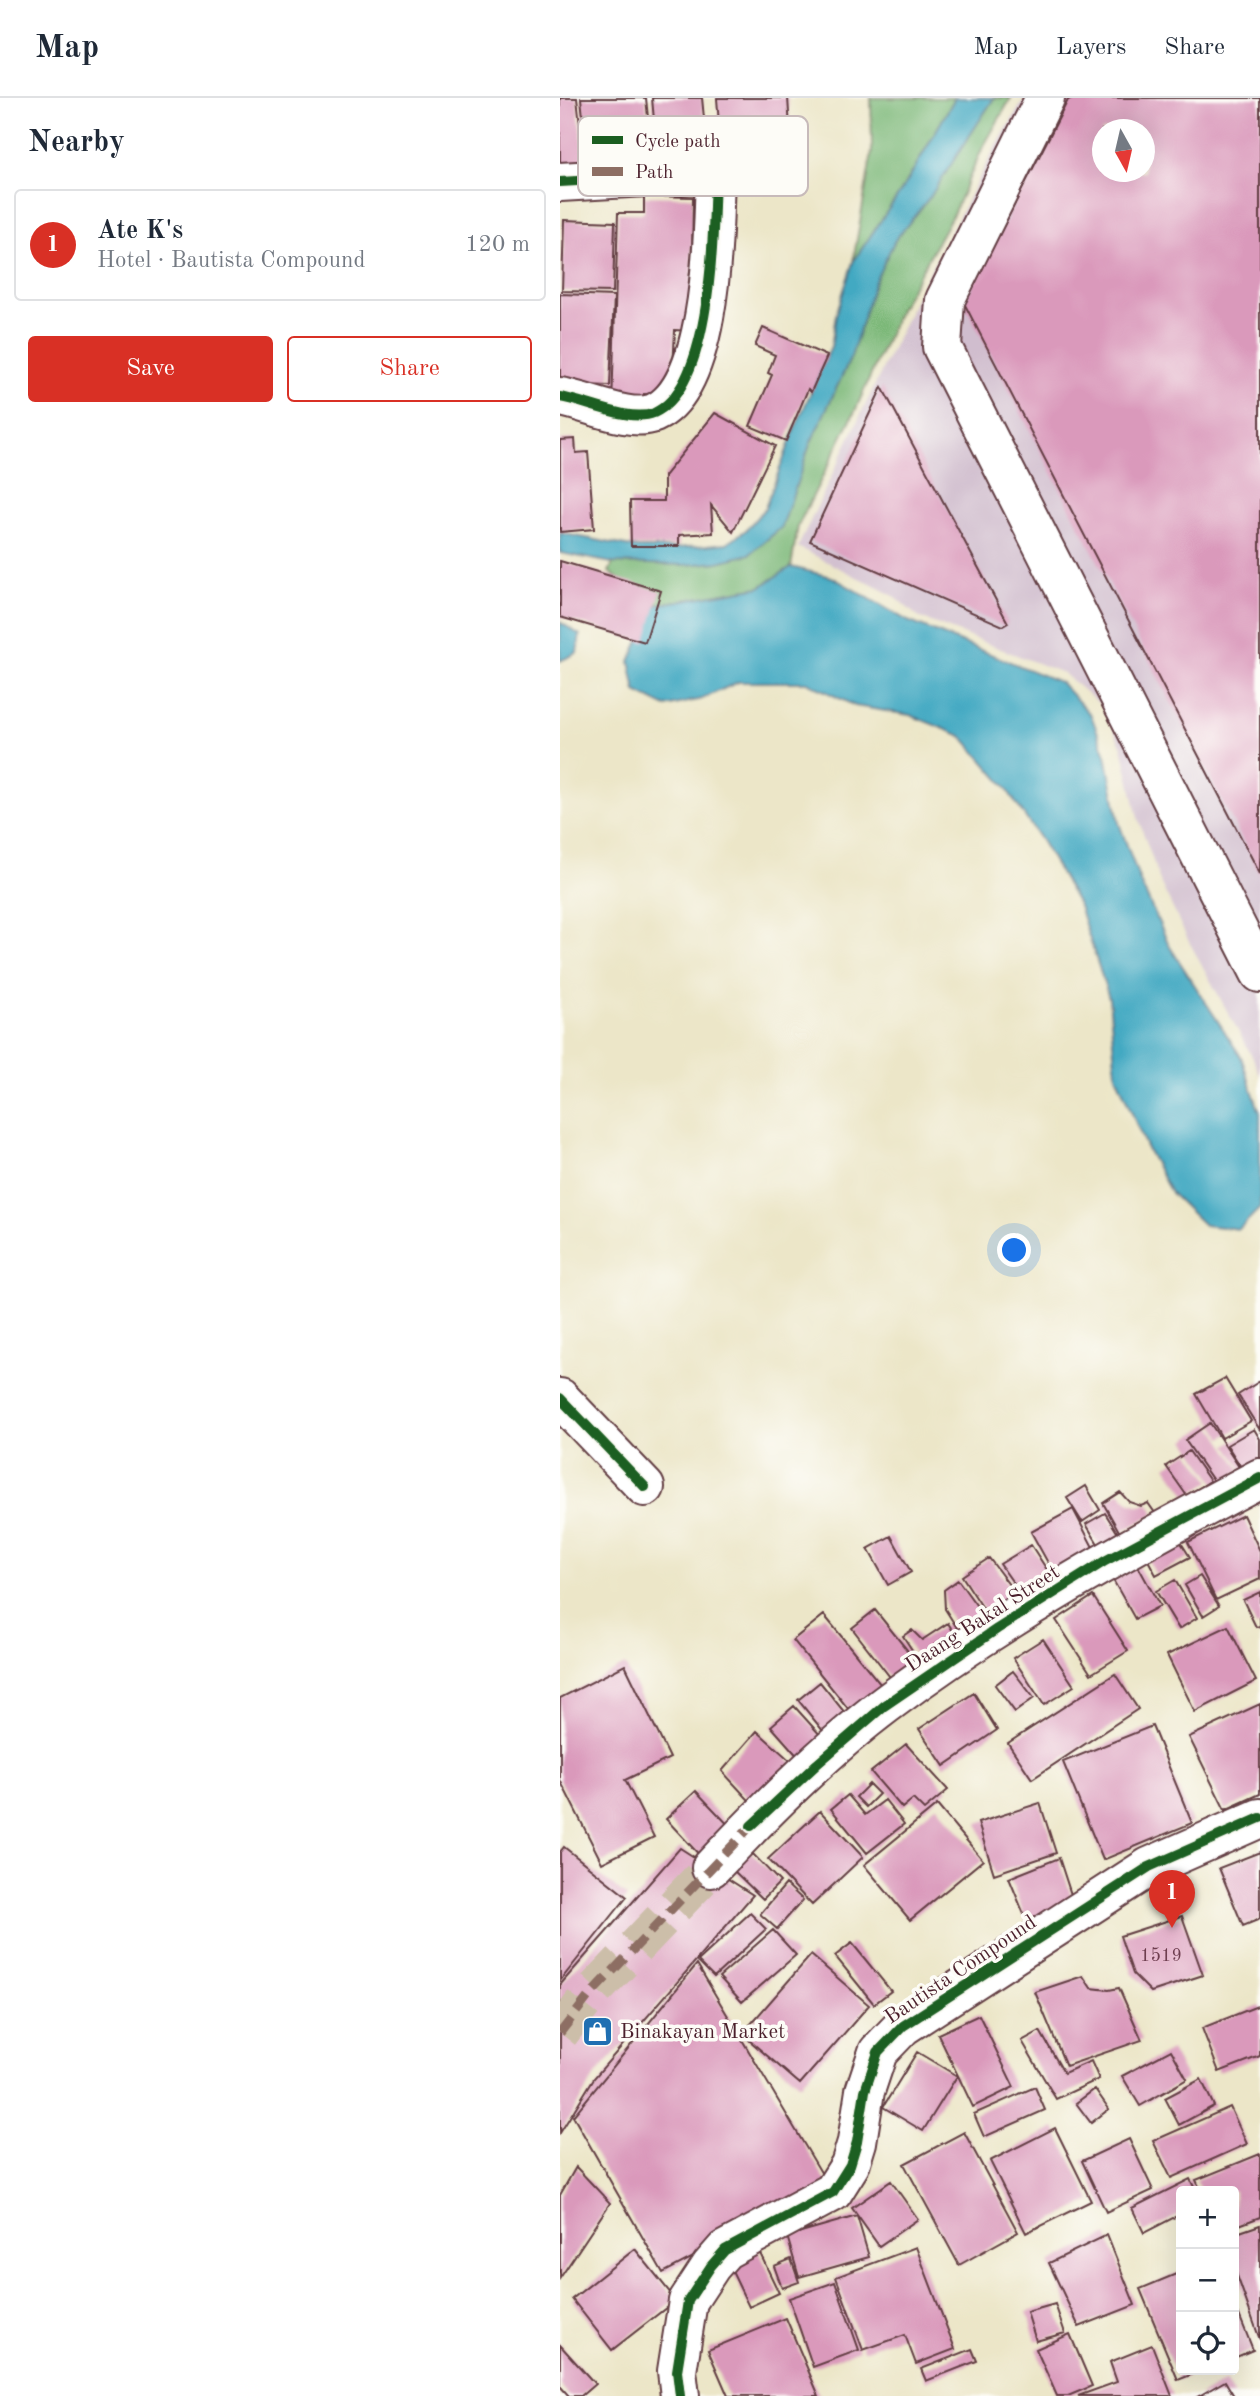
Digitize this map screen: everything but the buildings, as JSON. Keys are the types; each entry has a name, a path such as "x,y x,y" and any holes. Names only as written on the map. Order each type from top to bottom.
{"street":[{"path":"1045,98 945,300 942,347 1260,973"},
{"path":"560,182 578,181"},
{"path":"560,397 629,415 653,413 671,400 684,379 696,347 706,306 712,263 714,196"},
{"path":"560,1398 645,1487"},
{"name":"Daang Bakal Street","path":"711,1868 817,1764 884,1706 997,1629 1105,1561 1260,1478"},
{"name":"Bautista Compound","path":"680,2396 677,2371 688,2301 725,2250 833,2192 850,2165 857,2142 865,2091 878,2052 903,2026 1149,1867 1260,1818"}],"shaded area":[{"path":"1025,98 1260,98 1260,1076 1161,884 1138,818 1122,747 1102,706 1063,673 918,617 894,596 798,547 920,290 995,148"}],"green space":[{"path":"871,98 955,98 905,185 853,262 872,152"},
{"path":"994,98 1011,98 982,149 954,212 899,311 855,411 798,526 791,567 760,587 655,605 609,572 613,563 685,565 718,562 749,554 782,527 810,444 851,357 874,283 895,240 930,197"}],"water":[{"path":"955,98 994,98 930,197 895,240 874,283 851,357 810,444 782,527 750,554 718,562 685,565 612,563 560,553 560,533 637,548 678,548 727,543 746,530 765,508 796,426 831,347 836,315 853,262 905,185"},
{"path":"791,567 832,577 908,621 1060,682 1091,715 1106,755 1119,823 1141,884 1170,947 1241,1057 1260,1113 1260,1208 1239,1229 1204,1225 1171,1193 1146,1147 1116,1075 1109,998 1079,906 1042,842 1004,785 962,736 910,715 855,706 807,682 738,682 702,699 666,707 636,692 630,661 655,605 760,587"},
{"path":"560,622 580,635 577,653 560,661"}],"tunnel":[{"path":"560,2033 588,1997 711,1868"}],"marked path":[{"path":"560,2033 588,1997 751,1826"}],"cycle path":[{"path":"560,182 578,181"},
{"path":"560,397 621,413 644,415 654,413 674,397 689,372 699,340 711,266 714,196"},
{"path":"560,1398 645,1487"},
{"path":"751,1826 884,1706 997,1629 1105,1561 1260,1478"},
{"path":"680,2396 677,2371 688,2301 725,2250 833,2192 850,2165 857,2142 865,2091 878,2052 903,2026 1149,1867 1260,1818"}],"place":[{"name":"Ate K's","path":"1172,1928"},
{"name":"Binakayan Market","path":"597,2031"}]}
